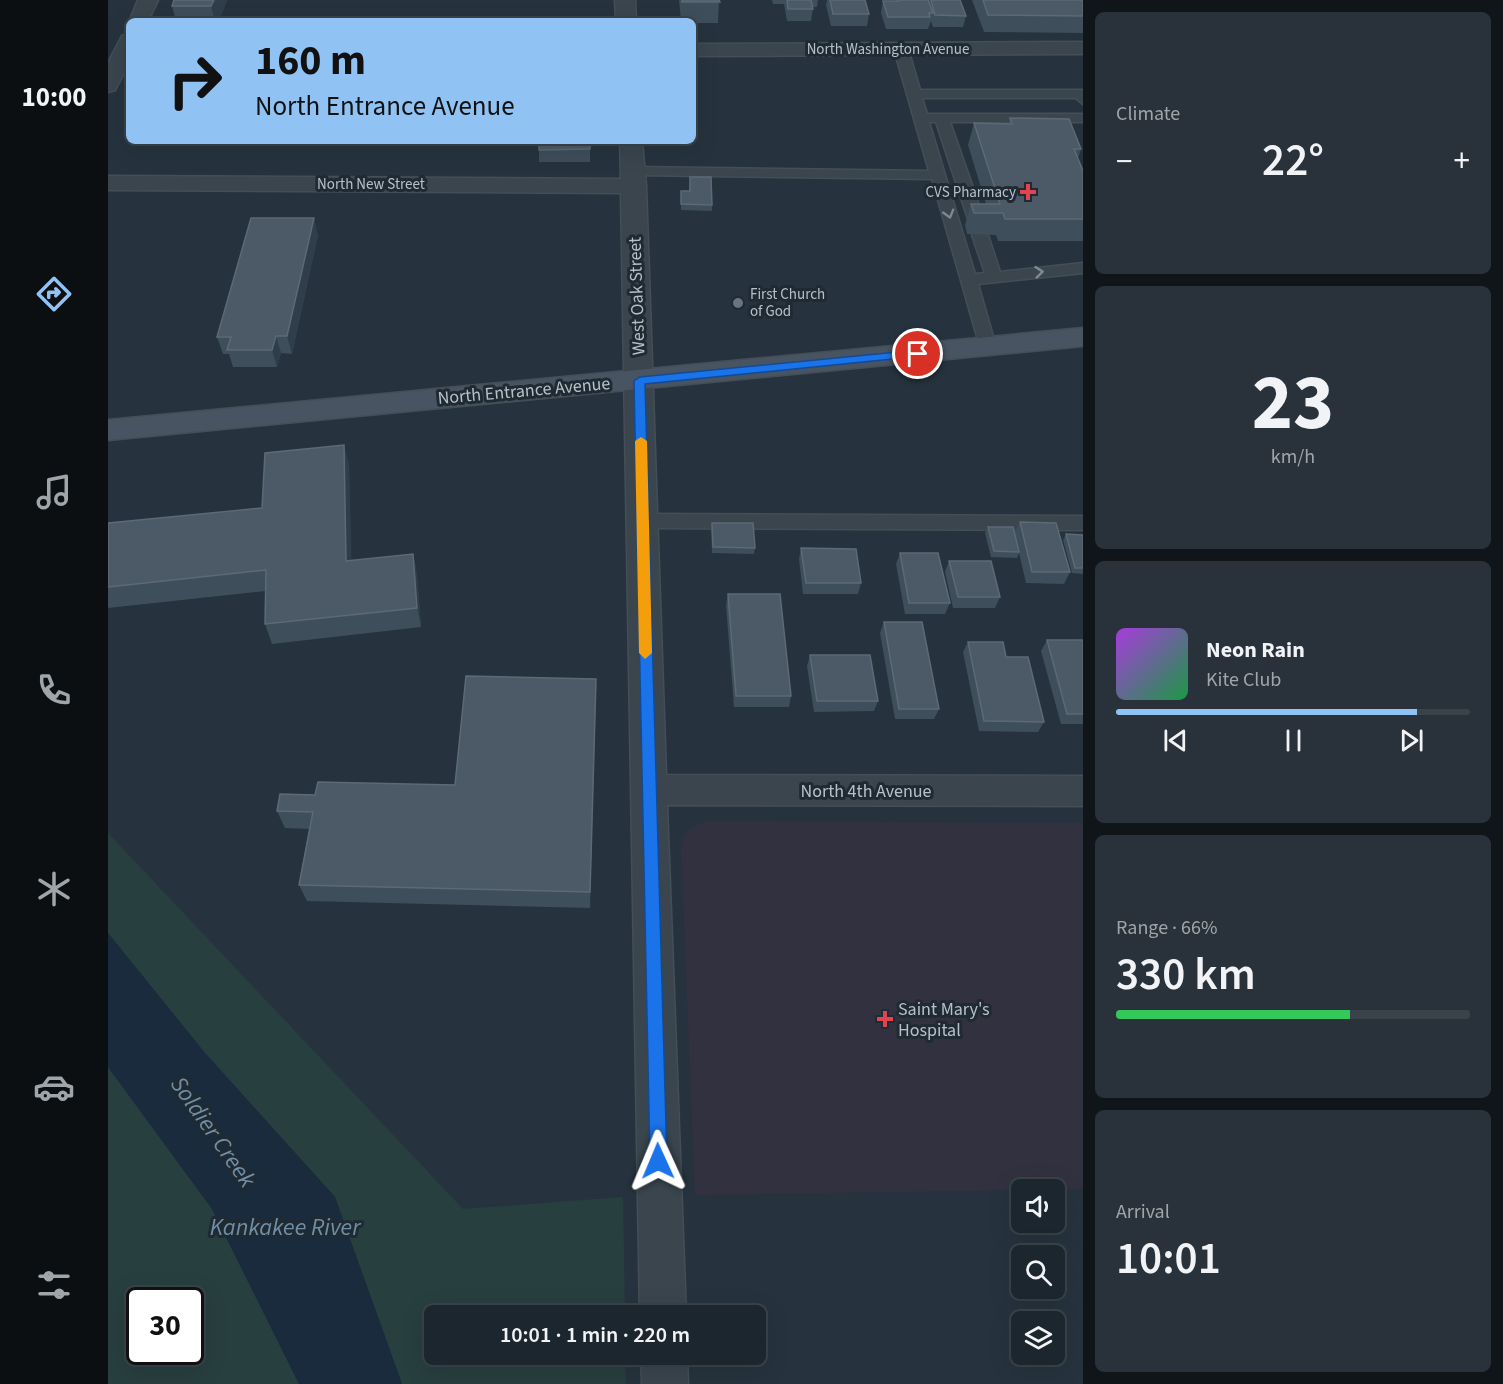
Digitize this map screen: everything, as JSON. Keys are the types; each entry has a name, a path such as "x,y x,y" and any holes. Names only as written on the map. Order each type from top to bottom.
{"main road":[{"name":"North Entrance Avenue","path":"108,429 640,381 1083,337"}],"street":[{"path":"139,18 148,0"},
{"path":"625,0 626,18"},
{"name":"North Washington Avenue","path":"696,50 1083,48"},
{"path":"108,86 122,49"},
{"name":"West Oak Street","path":"631,144 640,381 648,790 663,1305"},
{"name":"North New Street","path":"108,183 633,178"},
{"name":"North 4th Avenue","path":"648,790 1083,791"},
{"path":"664,1365 665,1384"}],"lane":[{"path":"901,49 988,347"},
{"path":"914,94 1081,93 1083,100"},
{"path":"921,118 1083,118"},
{"path":"942,118 994,277"},
{"path":"633,178 938,175"},
{"path":"969,280 1083,268"},
{"path":"642,521 1083,523"}],"shaded area":[{"name":"Saint Mary's Hospital","path":"708,821 1083,823 1083,1189 1065,1189 1065,1179 1011,1179 1011,1190 695,1195 681,849 684,835 694,826"}],"green space":[{"path":"108,833 463,1209 623,1197 625,1305 424,1305 424,1365 625,1365 626,1384 402,1384 335,1197 205,1053 108,933"},
{"path":"108,1067 212,1209 299,1384 108,1384"}],"water":[{"name":"Kankakee River","path":"108,933 205,1053 335,1197 402,1384 299,1384 212,1209 108,1067"}],"building":[{"path":"174,0 214,0 211,6 172,6"},
{"path":"682,0 719,0 720,2 682,2"},
{"path":"787,0 811,0 813,9 788,9"},
{"path":"830,0 865,0 869,14 833,14"},
{"path":"928,0 933,13 929,13 930,17 888,17 883,1"},
{"path":"931,0 960,0 966,16 935,15"},
{"path":"983,0 1083,0 1083,16 988,15"},
{"name":"CVS Pharmacy","path":"1010,118 1069,119 1081,149 1074,149 1083,171 1083,219 1005,219 1003,213 974,213 971,204 1000,204 974,123 1012,124"},
{"path":"539,144 590,144 590,149 539,150"},
{"path":"690,177 711,177 712,205 681,204 681,191 690,191"},
{"path":"251,218 314,218 287,336 276,336 272,350 227,350 231,337 217,337"},
{"path":"344,445 346,561 413,554 417,608 265,624 266,570 108,587 108,523 262,508 265,453"},
{"path":"1020,522 1056,523 1070,572 1032,572"},
{"path":"712,523 753,523 755,548 713,547"},
{"path":"988,527 1013,527 1019,552 994,551"},
{"path":"1066,534 1083,535 1083,568 1075,568"},
{"path":"801,548 856,549 861,583 806,583"},
{"path":"900,553 938,553 950,603 909,603"},
{"path":"949,561 991,561 1000,597 958,597"},
{"path":"728,594 780,594 791,696 736,696"},
{"path":"884,622 922,622 939,709 899,709"},
{"path":"1047,640 1083,640 1083,714 1067,714"},
{"path":"968,642 1003,642 1006,657 1028,657 1044,722 984,721"},
{"path":"810,655 870,655 878,701 817,701"},
{"path":"466,676 596,679 590,892 299,885 313,812 277,811 280,794 315,795 318,782 455,785"}],"slow traffic":[{"path":"641,441 645,653"}],"place":[{"name":"CVS Pharmacy","path":"1028,192"},
{"name":"First Church of God","path":"738,303"},
{"name":"Saint Mary's Hospital","path":"885,1019"}],"route":[{"path":"658,1161 640,381 918,354"}],"water label":[{"name":"Soldier Creek","path":"213,1132"}]}
